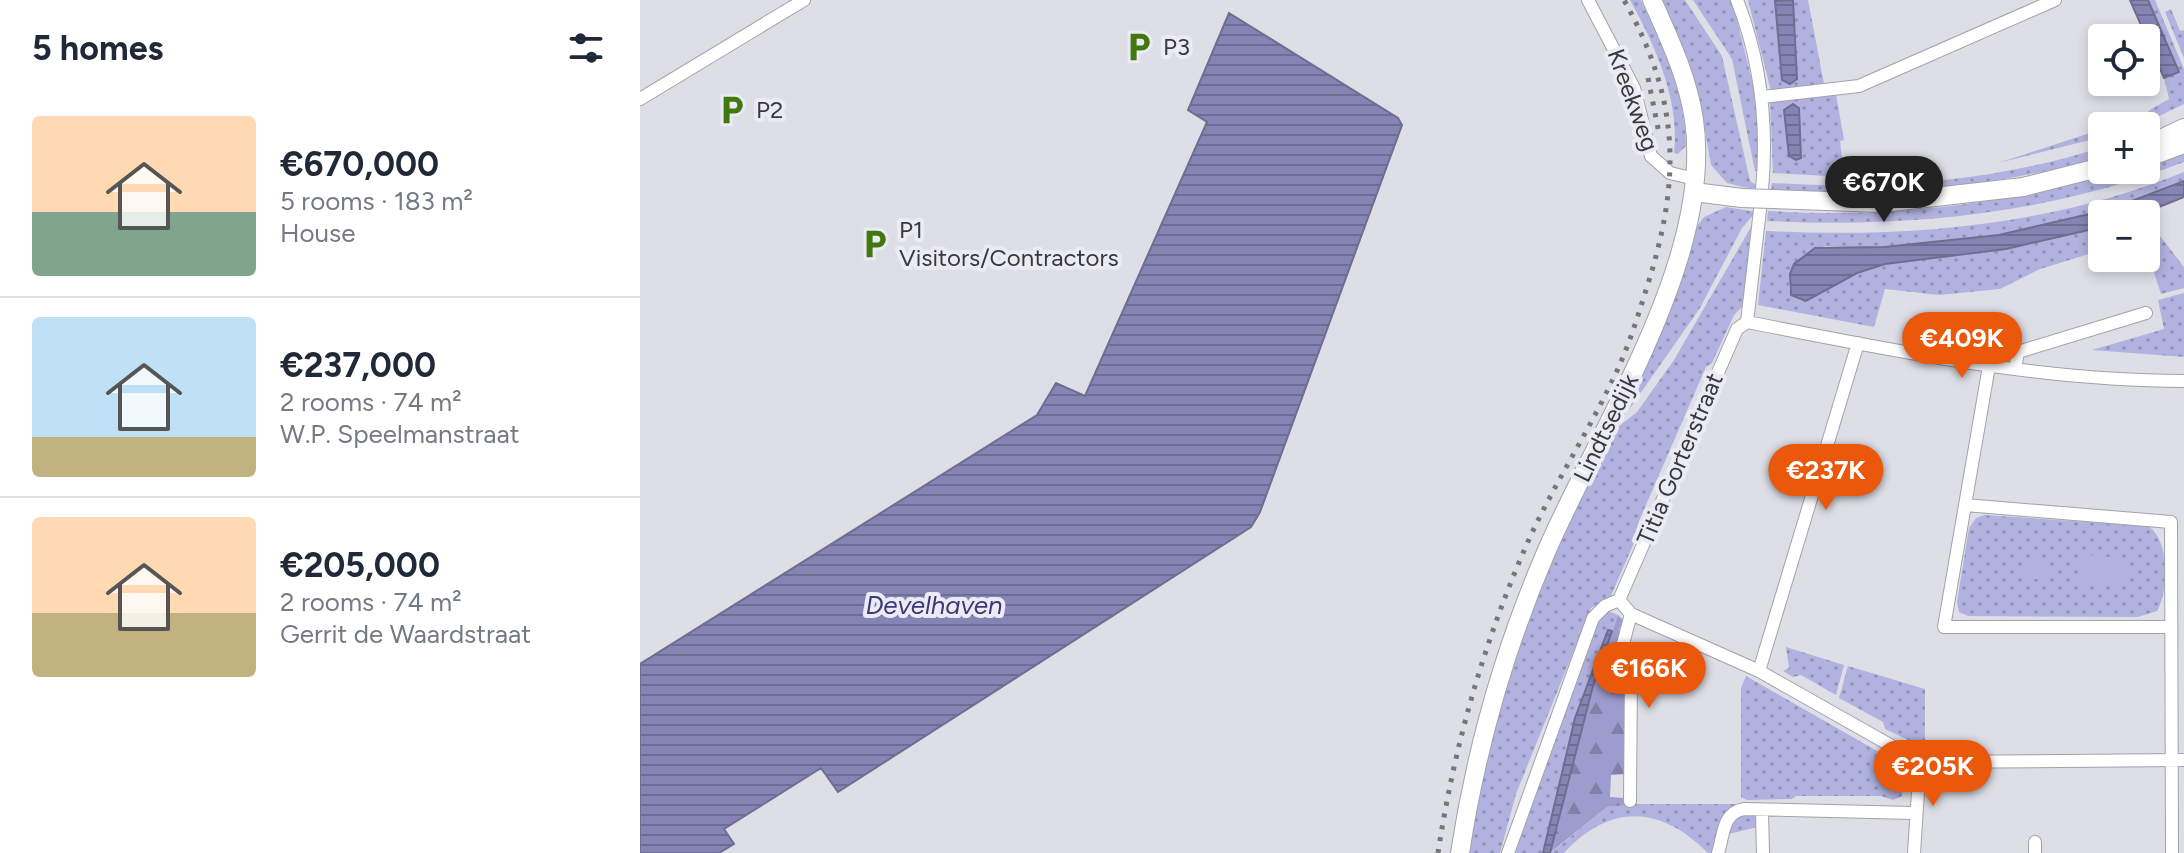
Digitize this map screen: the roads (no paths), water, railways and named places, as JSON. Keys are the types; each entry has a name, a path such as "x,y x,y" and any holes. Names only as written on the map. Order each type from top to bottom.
{"main road":[{"name":"Lindtsedijk","path":"1460,853 1481,743 1520,617 1556,530 1629,383 1656,321 1694,185 1692,106 1679,64 1652,0"},
{"path":"2160,139 2184,128"},
{"path":"2160,153 2184,144"},
{"path":"1694,185 1742,198 1882,203 2023,187 2088,171"}],"street":[{"path":"640,99 804,0"},
{"name":"Kreekweg","path":"1588,0 1634,88 1651,156 1670,173 1694,185"},
{"path":"1737,0 1753,47 1762,97 1762,190"},
{"path":"1762,97 1859,86 2055,0"},
{"path":"1760,210 1747,322 1989,366 2132,381 2184,381"},
{"path":"2015,369 2018,352 2146,313"},
{"name":"Titia Gorterstraat","path":"1619,600 1737,329 1747,322"},
{"path":"1759,671 1858,343"},
{"path":"1989,366 1944,627 2170,627"},
{"path":"1965,505 2171,522 2170,627 2178,760 2172,853"},
{"path":"1508,853 1593,618 1605,606 1619,600 1631,614 1759,671 1920,762 2178,760"},
{"path":"1630,801 1631,674 1623,644 1631,614"},
{"path":"1914,853 1914,813 1920,762"},
{"path":"1718,853 1731,815 1744,809 1762,812 1914,813"},
{"path":"1762,812 1763,853"}],"water":[{"path":"1793,0 1797,79 1790,84 1782,80 1775,1"},
{"path":"2130,0 2148,0 2158,24 2140,24"},
{"name":"Develhaven","path":"1229,13 1398,118 1402,125 1260,512 1251,527 838,792 821,768 724,829 734,844 719,853 640,853 640,664 1037,415 1056,383 1085,396 1207,122 1188,110"},
{"path":"2160,28 2179,72 2164,78 2160,69"},
{"path":"1793,104 1799,108 1801,158 1796,160 1789,156 1784,110"},
{"path":"2184,181 2184,197 2160,207 2160,200 2134,200"},
{"path":"2088,214 2088,230 2006,249 1885,264 1857,273 1806,301 1791,295 1790,274 1794,264 1815,248 1884,247 1999,235"},
{"path":"1608,630 1612,631 1593,686 1550,853 1543,853 1575,718"}],"railway":[{"path":"1438,853 1452,774 1496,621 1536,524 1620,365 1657,250 1665,213 1670,142 1656,73 1643,37 1624,0"},
{"path":"1648,78 1659,133"}],"place":[{"name":"P3","path":"1139,47"},
{"name":"P2","path":"732,110"},
{"name":"P1 Visitors/Contractors","path":"875,244"}]}
